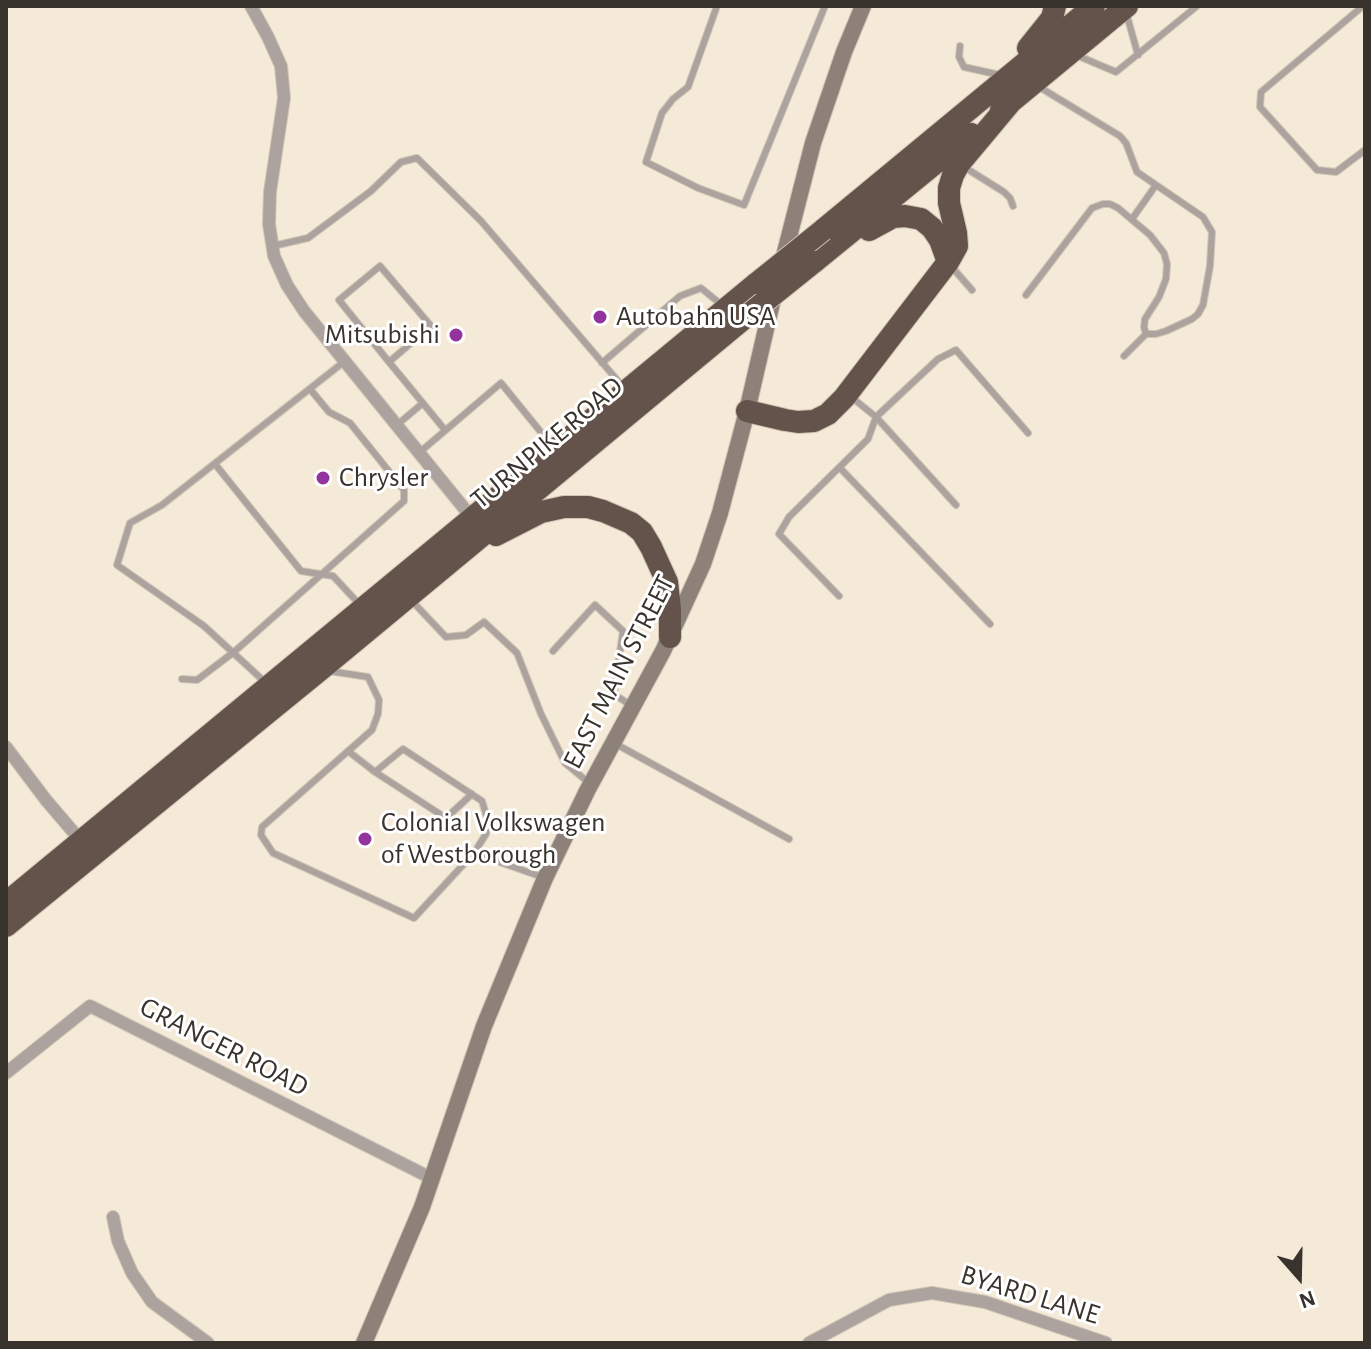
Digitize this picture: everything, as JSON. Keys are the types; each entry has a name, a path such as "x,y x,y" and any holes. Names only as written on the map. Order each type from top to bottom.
{"highway":[{"path":"1018,77 1020,57 1052,18 1055,6"},
{"name":"TURNPIKE ROAD","path":"6,926 748,315 1094,6"},
{"name":"TURNPIKE ROAD","path":"6,903 757,283 822,247 1010,103 1018,77 1070,52 1126,7"},
{"path":"747,411 785,420 814,421 828,414 847,394 957,246 949,203 953,175 1010,103"},
{"path":"822,247 893,217 905,216 921,219 932,228 948,262"},
{"path":"463,551 541,512 564,507 588,507 618,516 642,532 657,557 669,593 670,637"}],"main road":[{"name":"EAST MAIN STREET","path":"364,1343 433,1179 484,1026 545,878 591,784 670,637 703,564 747,411 813,143 863,6"}],"street":[{"path":"251,6 281,66 284,98 270,192 269,224 274,256 287,285 304,311 472,518"},
{"path":"6,747 81,841"},
{"name":"GRANGER ROAD","path":"6,1073 90,1006 433,1179"},
{"path":"113,1217 118,1241 132,1273 152,1302 208,1343"},
{"name":"BYARD LANE","path":"809,1343 889,1300 932,1293 985,1302 1106,1343"}],"lane":[{"path":"717,6 688,87 662,113 646,162 698,188 744,205 825,6"},
{"path":"1070,52 1116,72 1197,6"},
{"path":"1363,6 1261,92 1260,107 1317,170 1336,172 1365,150"},
{"path":"1126,7 1138,55"},
{"path":"960,46 959,57 964,67 1018,77 1120,136 1126,143 1137,172 1203,217 1212,232 1203,305 1198,314 1166,331 1146,334 1124,356"},
{"path":"273,246 308,238 371,191 401,162 417,158 481,221 626,391"},
{"path":"959,164 1004,192 1013,206"},
{"path":"1132,219 1156,185"},
{"path":"1026,295 1092,208 1110,204 1132,219 1164,253 1166,279 1145,319 1146,334"},
{"path":"948,262 972,290"},
{"path":"389,362 431,326 380,266 339,300 389,362 445,430"},
{"path":"602,363 680,296 701,288 726,308"},
{"path":"839,596 779,534 789,517 868,439 876,417 938,359 956,350 1028,433"},
{"path":"270,686 204,626 117,565 130,523 162,505 345,361"},
{"path":"420,452 501,383 555,450"},
{"path":"182,679 197,680 234,652 404,501 404,490 350,423 329,412 310,389"},
{"path":"847,394 876,417 956,505"},
{"path":"398,424 423,403"},
{"path":"215,464 301,571 333,576 363,608"},
{"path":"840,468 990,624"},
{"path":"408,597 446,637 466,635 484,622 517,653 565,763 591,784"},
{"path":"553,651 595,605 623,631 614,694 633,707"},
{"path":"320,670 368,677 379,700 378,714 372,730 262,827 261,835 273,853 414,918 474,853 486,834 488,821 482,801 403,749 375,772"},
{"path":"614,743 789,839"},
{"path":"348,751 446,818 472,794"},
{"path":"474,853 545,878"}],"place":[{"name":"Autobahn USA","path":"600,317"},
{"name":"Mitsubishi","path":"456,335"},
{"name":"Chrysler","path":"323,478"},
{"name":"Colonial Volkswagen of Westborough","path":"365,839"}]}
